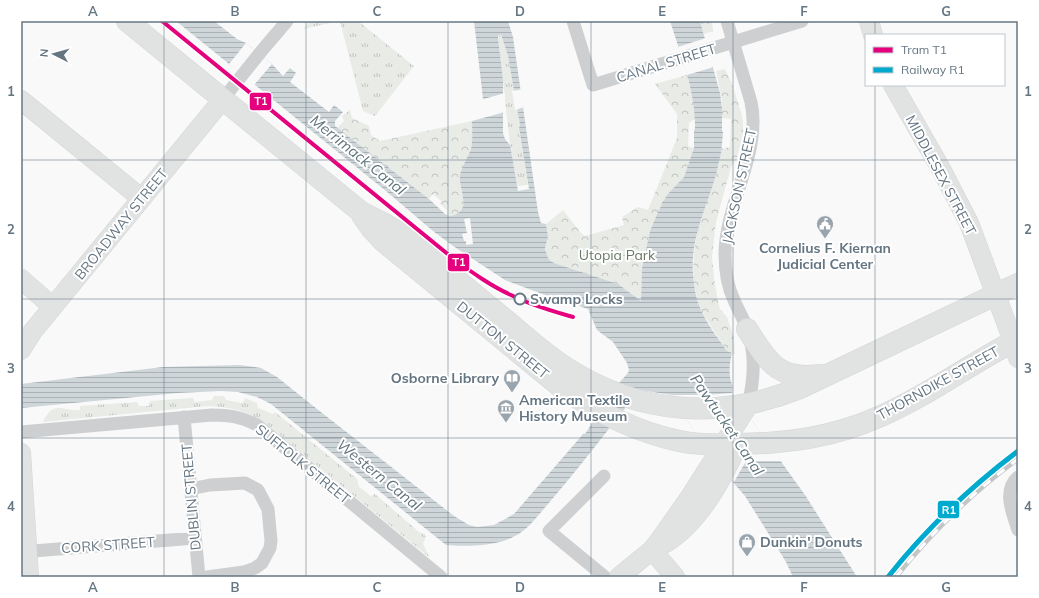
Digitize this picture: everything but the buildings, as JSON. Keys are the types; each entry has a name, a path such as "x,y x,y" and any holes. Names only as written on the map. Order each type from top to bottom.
{"main road":[{"name":"DUTTON STREET","path":"127,21 361,212 383,222 401,234 560,364 598,386 625,397 646,403 680,408 745,408"},
{"path":"868,21 873,34"},
{"name":"MIDDLESEX STREET","path":"894,86 941,169 969,223 1016,346"},
{"name":"BROADWAY STREET","path":"21,350 26,340 223,99"},
{"path":"21,100 141,198"},
{"name":"DUTTON STREET","path":"361,212 371,228 383,242 574,396 609,416 666,437 689,442 720,453"},
{"path":"21,279 53,307"},
{"path":"619,577 652,550 720,453 745,408 785,394 1018,284"},
{"path":"747,329 767,360 782,371 793,375 806,376 831,373"},
{"name":"THORNDIKE STREET","path":"720,453 768,443 815,437 853,428 906,404 1016,346"},
{"path":"21,453 24,551 30,577"},
{"path":"652,550 676,577"}],"street":[{"path":"223,99 287,21"},
{"name":"CANAL STREET","path":"573,21 593,85 802,21"},
{"name":"JACKSON STREET","path":"727,21 754,115 754,128 727,232 725,253 728,282 732,296 747,329 751,343 752,383 745,408"},
{"name":"SUFFOLK STREET","path":"21,432 184,417 229,415 244,419 257,426 441,577"},
{"name":"DUBLIN STREET","path":"184,417 199,577"},
{"path":"604,476 549,531 605,577"},
{"path":"1018,477 1012,483 1009,495 1011,508 1018,530"},
{"path":"190,489 210,485 245,483 258,490 268,510 271,541 270,548 262,563 255,568 244,572 207,577"},
{"name":"CORK STREET","path":"24,551 195,538"}],"green space":[{"path":"310,21 329,21 330,23 303,29"},
{"path":"340,21 358,21 414,66 375,116 363,111"},
{"path":"700,21 712,21 713,31 704,34"},
{"path":"501,33 508,56 520,125 519,129 528,185 517,186 510,145 498,38"},
{"path":"725,69 732,84 741,112 743,133 737,158 731,167 716,222 712,257 718,302 720,309 727,317 734,338 735,354 727,351 700,309 693,277 697,230 718,167 721,149 730,147 731,119 722,118 722,100 716,71"},
{"name":"Utopia Park","path":"687,75 693,97 696,119 689,123 688,146 694,148 684,177 658,212 650,231 642,268 641,301 618,284 554,263 550,260 546,254 548,237 546,224 563,210 585,236 624,225 622,217 638,207 648,210 677,138 677,114 655,84"},
{"path":"350,110 352,118 369,126 371,135 380,141 472,121 471,149 460,175 463,199 461,210 457,214 450,216 447,215 447,210 440,204 441,201 433,194 429,199 337,128 344,121 342,116"},
{"path":"214,396 224,396 226,400 241,403 245,398 257,403 258,408 273,414 275,412 357,479 359,487 371,496 375,494 419,532 424,534 426,537 423,544 430,558 270,427 240,411 208,406 43,422 51,411 59,408 80,410 80,406 137,402 139,406 149,406 150,401 193,398 195,402 212,400"}],"water":[{"path":"176,21 214,21 237,39 246,43 272,64 283,76 290,68 296,73 290,82 329,112 334,105 343,112 335,121 335,126 429,199 445,214 450,216 457,214 463,205 460,175 471,149 472,121 478,113 483,99 474,21 508,21 513,37 538,212 541,223 546,224 548,236 545,249 548,258 554,263 618,284 641,301 642,268 650,231 667,195 684,177 694,148 695,115 693,101 687,74 670,21 700,21 720,93 723,132 720,158 715,178 696,236 693,266 694,286 697,300 703,315 713,331 727,351 732,353 730,362 730,377 733,386 732,393 805,495 857,577 793,577 786,562 745,496 709,455 672,395 640,390 572,476 529,526 520,533 500,542 472,546 446,545 271,404 257,397 238,392 221,391 178,393 21,408 21,384 163,367 240,365 261,368 277,377 454,516 469,525 477,527 494,525 514,514 584,433 585,434 594,420 625,387 618,384 628,373 629,370 627,363 613,342 597,330 588,309 505,280 453,246","holes":["501,34 508,56 529,189 518,191 510,145 505,139 503,133 503,80 498,38"]}],"pier":[{"path":"706,38 714,67 687,75 678,47"},
{"path":"246,43 272,64 254,85 229,64"},
{"path":"523,89 525,107 515,110 512,91"},
{"path":"505,93 505,112 472,121 472,117 479,108 480,100"},
{"path":"470,218 473,244 466,245 466,241 464,241 462,234 467,233 464,219"},
{"path":"732,393 781,461 746,461 734,482 709,455 672,395"}],"railway":[{"path":"888,577 917,542 965,494 1018,451"},
{"path":"896,577 924,544 953,514 985,485 1018,459"}],"tram line":[{"name":"T1","path":"162,21 455,260 489,283 518,299 541,308 573,317"}],"rail line":[{"name":"R1","path":"888,577 917,542 965,494 1018,451"}],"place":[{"name":"Cornelius F. Kiernan Judicial Center","path":"825,239"},
{"name":"Swamp Locks","path":"520,299"},
{"name":"Osborne Library","path":"512,393"},
{"name":"American Textile History Museum","path":"506,423"},
{"name":"Dunkin' Donuts","path":"747,557"}],"water label":[{"name":"Merrimack Canal","path":"358,155"},
{"name":"Pawtucket Canal","path":"727,425"},
{"name":"Western Canal","path":"379,475"}]}
